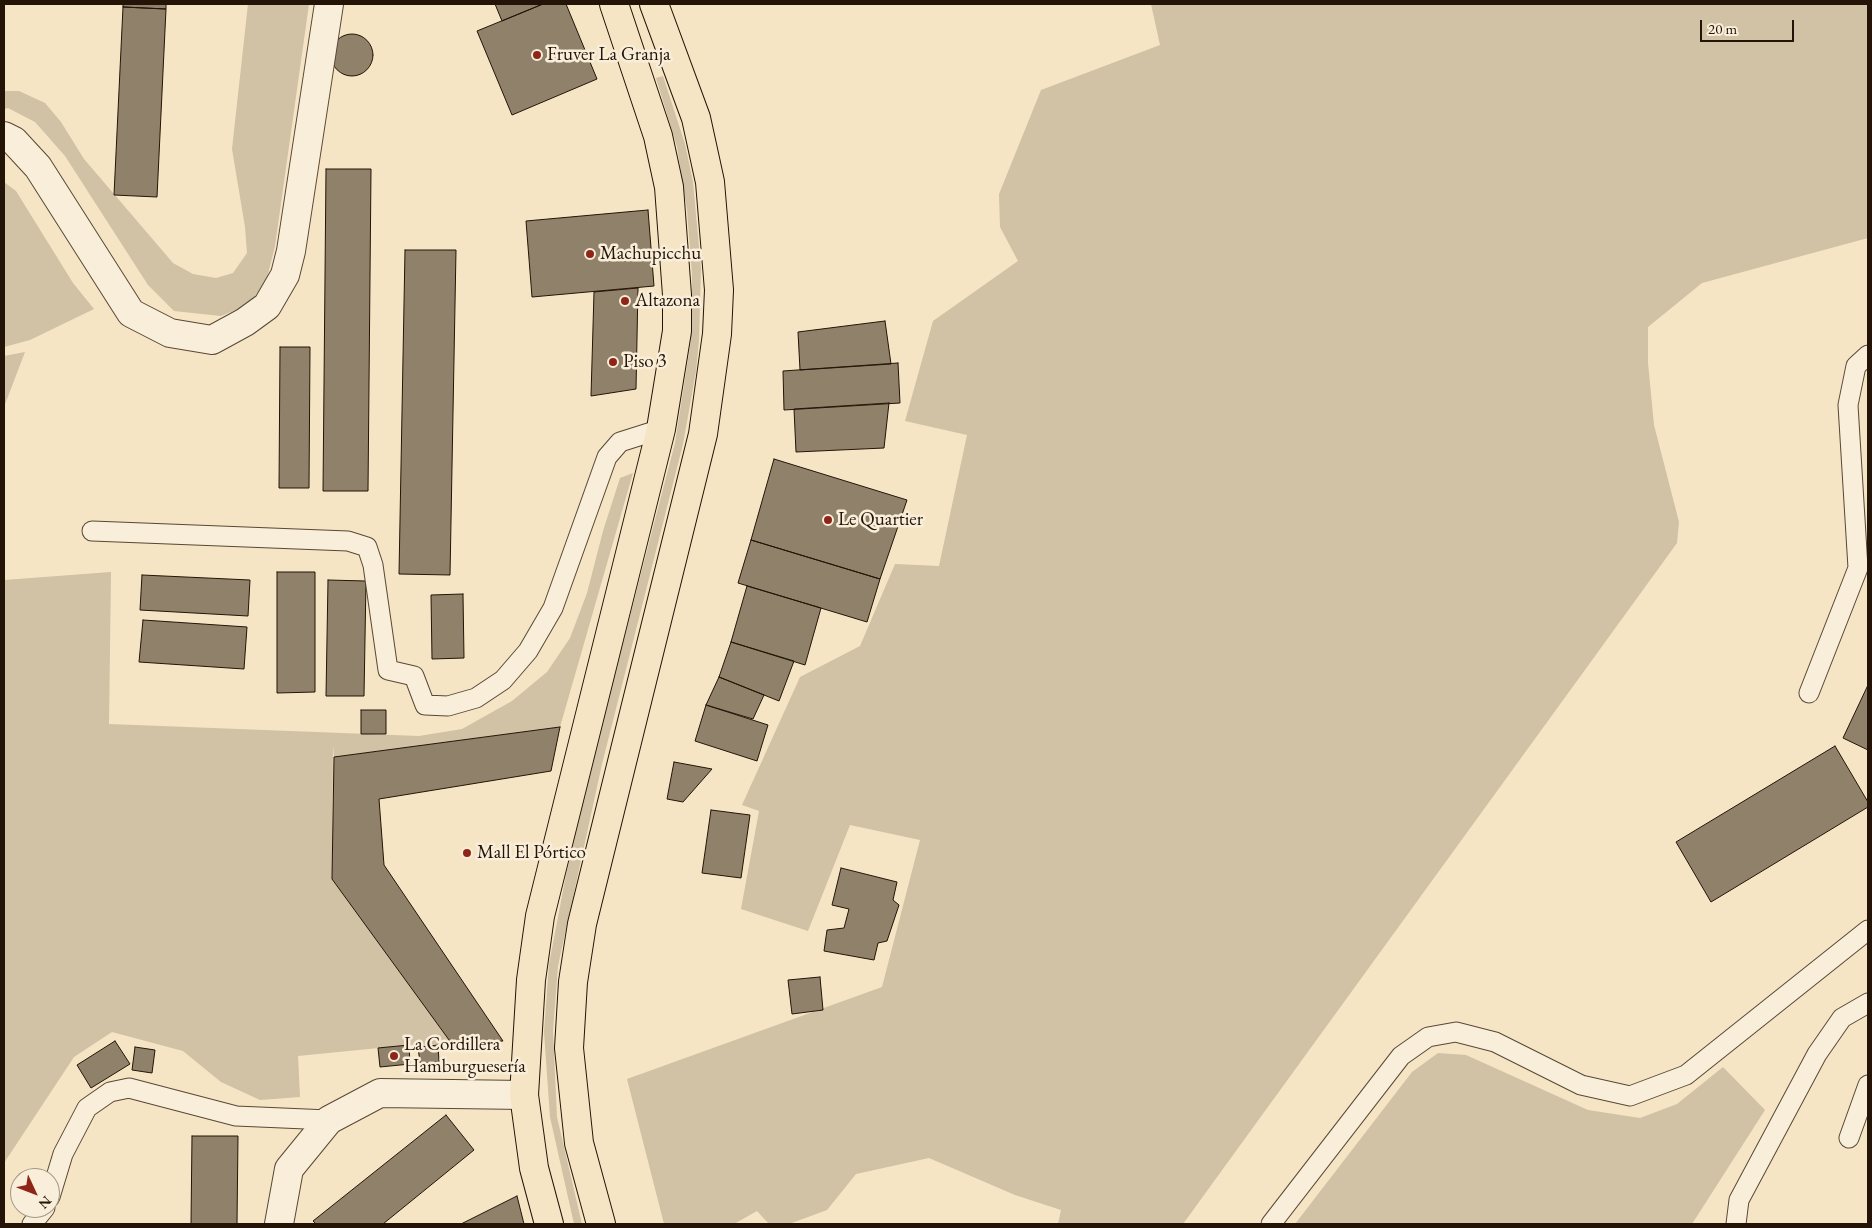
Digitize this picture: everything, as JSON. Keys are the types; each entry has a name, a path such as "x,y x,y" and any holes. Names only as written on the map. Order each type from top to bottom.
{"main road":[{"path":"549,1224 534,1168 524,1095 531,980 540,916 661,429 677,330 677,295 669,187 658,136 614,4"},
{"path":"601,1224 579,1143 569,1048 573,982 582,924 703,434 717,334 719,290 710,182 696,118 658,14 626,39"}],"street":[{"path":"4,136 14,142 38,167 131,312 170,333 212,340 245,322 267,306 285,275 291,251 329,4"},
{"path":"279,1224 289,1169 329,1120 380,1093 524,1095"}],"lane":[{"path":"1809,694 1858,568 1848,405 1856,366 1868,355"},
{"path":"92,531 348,541 367,547 373,565 388,670 414,676 425,705 448,706 476,698 503,680 528,652 553,608 607,457 620,442 661,429"},
{"path":"1271,1224 1401,1056 1428,1037 1456,1032 1495,1042 1581,1085 1630,1096 1686,1075 1868,930"},
{"path":"1736,1224 1739,1200 1817,1054 1842,1018 1868,1002"},
{"path":"1848,1138 1868,1085"},
{"path":"59,1168 63,1154 87,1108 110,1092 129,1088 236,1116 329,1120"}],"shaded area":[{"path":"248,4 309,4 275,246 267,278 250,304 221,316 174,311 148,285 65,156 35,122 8,108 4,109 4,91 19,91 45,103 61,122 84,159 173,263 193,274 216,278 233,273 247,253 245,227 232,149"},
{"path":"1151,4 1868,4 1868,238 1702,283 1648,327 1648,363 1654,425 1679,522 1677,543 1183,1224 1058,1224 1061,1210 1015,1195 929,1158 856,1174 827,1210 789,1224 769,1224 757,1211 734,1224 664,1224 627,1079 882,987 920,840 850,825 808,931 741,909 759,811 742,805 800,677 860,646 895,564 939,566 967,435 905,421 933,321 1018,261 1000,227 999,194 1041,90 1160,45"},
{"path":"663,76 685,144 693,182 701,268 699,340 696,371 683,444 602,764 558,966 553,1031 557,1117 582,1224 574,1224 550,1117 544,1032 549,964 566,875 592,762 675,443 691,340 692,274 687,210 677,147 656,78"},
{"path":"4,182 16,191 73,283 94,309 30,340 4,347"},
{"path":"25,352 4,407 4,356"},
{"path":"633,473 560,727 334,757 333,745 332,879 452,1044 409,1045 298,1056 300,1097 260,1100 221,1082 183,1051 112,1032 74,1057 4,1163 4,580 111,572 109,724 419,736 462,729 512,701 547,672 570,638 587,593 603,531 620,478"},
{"path":"1438,1053 1466,1055 1588,1110 1640,1118 1677,1104 1723,1067 1765,1110 1692,1224 1295,1224 1412,1072"}],"building":[{"path":"123,4 166,4 166,9 123,7"},
{"path":"495,4 543,4 502,21"},
{"name":"Fruver La Granja","path":"543,4 566,4 597,79 512,115 477,31"},
{"path":"123,7 166,9 157,197 114,195"},
{"path":"352,34 367,40 373,55 367,70 352,76 337,70 331,55 337,40"},
{"path":"326,169 371,169 368,491 323,491"},
{"name":"Machupicchu","path":"648,210 654,286 532,297 526,221"},
{"path":"405,250 456,250 450,575 399,574"},
{"path":"638,288 636,389 591,396 594,292"},
{"path":"885,321 891,364 800,370 798,332"},
{"path":"280,347 310,347 309,488 279,488"},
{"path":"898,363 900,403 784,410 783,371"},
{"path":"889,403 884,448 796,452 794,409"},
{"name":"Le Quartier","path":"774,459 907,500 880,579 751,540"},
{"path":"751,540 880,579 867,622 738,583"},
{"path":"277,572 315,572 315,692 277,693"},
{"path":"142,575 250,580 248,616 140,610"},
{"path":"328,580 366,581 364,696 326,696"},
{"path":"747,586 821,608 805,665 731,642"},
{"path":"463,594 464,658 432,659 431,595"},
{"path":"143,620 247,627 244,669 139,662"},
{"path":"731,642 794,661 779,701 719,677"},
{"path":"719,677 764,695 753,719 706,705"},
{"path":"1868,685 1868,750 1843,738"},
{"path":"706,705 768,725 757,761 695,741"},
{"path":"361,710 386,710 386,734 361,734"},
{"path":"560,727 551,771 379,799 384,865 503,1041 452,1044 332,879 334,757"},
{"path":"1835,746 1868,802 1868,807 1711,902 1676,842"},
{"path":"674,762 712,769 683,802 667,799"},
{"path":"711,810 750,815 741,878 702,873"},
{"path":"841,868 897,882 893,900 899,905 887,941 878,943 874,960 824,951 827,930 844,928 849,909 832,905"},
{"path":"820,977 823,1010 792,1014 788,980"},
{"path":"115,1041 130,1064 91,1088 77,1065"},
{"name":"La Cordillera Hamburguesería","path":"409,1045 410,1064 380,1067 378,1048"},
{"path":"438,1045 439,1062 420,1063 418,1047"},
{"path":"135,1047 155,1050 152,1073 132,1070"},
{"path":"446,1115 474,1150 383,1224 316,1224 313,1221"},
{"path":"192,1136 238,1136 237,1224 191,1224"},
{"path":"517,1196 524,1224 461,1224"}],"place":[{"name":"Fruver La Granja","path":"537,55"},
{"name":"Machupicchu","path":"590,254"},
{"name":"Altazona","path":"625,301"},
{"name":"Piso 3","path":"613,362"},
{"name":"Le Quartier","path":"828,520"},
{"name":"Mall El Pórtico","path":"467,853"},
{"name":"La Cordillera Hamburguesería","path":"394,1056"}]}
